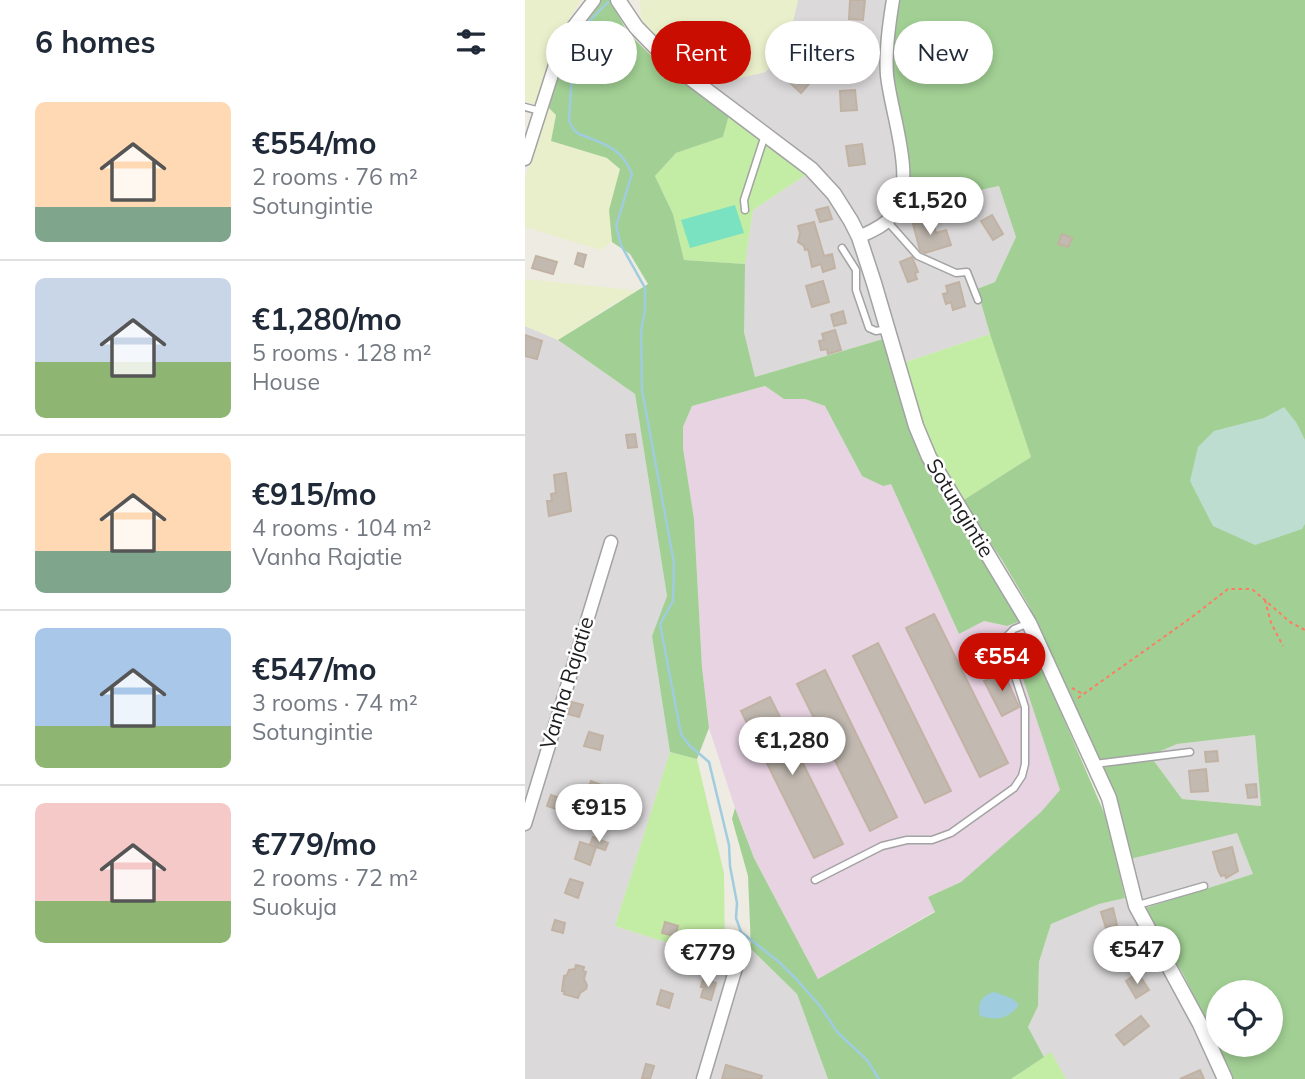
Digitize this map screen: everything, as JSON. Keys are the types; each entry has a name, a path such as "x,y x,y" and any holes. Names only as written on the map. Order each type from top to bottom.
{"street":[{"path":"525,159 563,40 593,0"},
{"name":"Sotungintie","path":"618,0 636,27 673,65 811,169 834,194 859,237 916,426 929,457 1029,623 1109,798 1136,906 1195,1016 1225,1079"},
{"path":"859,237 887,221 901,197 904,177 887,74 893,0"},
{"name":"Vanha Rajatie","path":"525,824 611,542"},
{"path":"703,1079 740,954"}],"lane":[{"path":"525,107 541,111"},
{"path":"745,210 744,200 766,134"},
{"path":"887,221 918,256 956,273 967,272 978,300"},
{"path":"842,248 856,270 856,290 869,328 876,331 887,329"},
{"path":"815,880 882,846 907,839 932,840 951,833 1014,788 1022,776 1025,764 1025,707 1010,662 1007,636 1014,629 1029,623"},
{"path":"1093,764 1191,752"},
{"path":"1136,906 1204,886"}],"path":[{"path":"1065,706 1090,691 1228,589 1247,587 1290,622 1305,630"},
{"path":"1265,599 1271,623 1283,646"}],"shaded area":[{"path":"798,0 889,0 901,178 898,196 885,218 866,229 813,162 709,85 751,84 751,75 765,72 765,84 880,84 880,21 793,21"},
{"path":"807,174 828,195 842,216 869,287 883,339 755,377 744,332 743,276 753,210"},
{"path":"999,186 1016,237 995,282 977,289 990,334 903,363 866,241 896,221 905,206"},
{"path":"525,326 558,340 635,394 667,596 652,636 670,752 615,926 744,969 751,949 797,994 828,1079 525,1079"},
{"path":"765,386 784,399 805,399 825,406 862,476 891,483 959,634 984,621 1007,626 1021,621 1029,638 1014,652 1060,790 1042,812 961,882 928,897 935,911 818,979 754,858 735,808 709,728 702,667 694,519 683,448 683,427 692,406"},
{"path":"1255,735 1261,806 1182,799 1154,761 1156,753 1177,744"},
{"path":"1237,832 1254,874 1145,908 1130,859"},
{"path":"1125,898 1180,1001 1216,1079 1066,1079 1051,1053 1044,1057 1028,1027 1038,1006 1039,962 1051,924 1099,904"}],"green space":[{"path":"525,0 581,0 568,21 546,21 546,81 539,106 525,101"},
{"path":"599,0 611,0 622,21 583,21"},
{"path":"641,0 798,0 793,21 765,21 765,72 751,75 751,21 651,21 651,31 642,20"},
{"path":"897,0 1305,0 1305,1079 1233,1079 1223,1057 1283,1057 1283,980 1206,980 1206,1020 1145,908 1253,874 1237,833 1130,859 1122,819 1100,766 1154,761 1182,799 1261,806 1255,735 1177,744 1156,753 1096,760 1029,606 962,501 1031,457 977,289 995,282 1016,237 999,186 905,206 908,178 892,72 893,23"},
{"path":"637,42 651,55 651,84 685,84 729,115 723,137 676,153 655,176 673,214 684,260 745,264 744,332 755,377 883,339 924,460 1021,621 1007,626 984,621 959,634 891,484 883,486 862,476 825,406 805,399 784,399 765,386 692,406 683,427 683,448 694,519 702,667 709,728 697,759 670,752 652,636 667,596 635,394 558,340 648,284 630,254 612,242 609,210 620,169 607,158 551,141 556,115 549,108 555,84 637,84"},
{"path":"549,108 556,115 551,141 607,158 620,170 609,210 612,242 600,250 525,227 525,179"},
{"path":"729,115 760,137 743,193 766,141 807,174 753,210 745,264 684,260 673,214 655,176 676,153 723,137"},
{"path":"735,205 744,233 690,248 681,220"},
{"path":"525,279 633,290 632,295 616,302 558,340 525,326"},
{"path":"990,334 1031,457 962,501 927,434 903,363"},
{"path":"1284,407 1305,440 1305,524 1302,529 1255,545 1213,526 1190,481 1198,447 1214,431 1264,418"},
{"path":"1029,638 1108,822 1125,898 1099,904 1051,924 1039,962 1038,1006 1028,1027 1044,1057 1011,1079 828,1079 797,994 751,949 748,876 732,819 735,808 754,858 818,979 935,912 928,897 961,882 1041,812 1060,790 1014,652"},
{"path":"670,752 697,759 724,873 725,961 615,926"},
{"path":"1051,1052 1066,1079 1011,1079"}],"water":[{"path":"995,992 1013,999 1019,1005 1002,1018 980,1016 981,1000"}],"building":[{"path":"850,0 865,0 863,20 849,19"},
{"path":"791,84 809,84 801,93"},
{"path":"855,90 857,110 841,111 840,91"},
{"path":"862,144 865,164 849,166 846,146"},
{"path":"828,207 832,219 820,222 816,210"},
{"path":"992,215 1003,234 993,240 981,221"},
{"path":"932,219 936,233 946,230 951,245 925,253 920,250 913,224"},
{"path":"814,222 824,256 832,254 835,268 823,272 821,264 812,267 808,249 805,250 798,242 798,226"},
{"path":"1062,234 1072,238 1068,247 1058,244"},
{"path":"578,253 586,255 583,267 575,264"},
{"path":"536,256 557,262 553,274 532,268"},
{"path":"912,257 918,272 915,273 917,279 908,282 900,262"},
{"path":"823,281 829,302 812,307 806,286"},
{"path":"959,282 965,306 953,310 951,302 946,304 943,294 948,293 946,286"},
{"path":"843,311 846,323 834,326 831,315"},
{"path":"835,330 841,350 828,354 827,349 821,350 819,341 824,340 822,334"},
{"path":"525,335 542,341 537,359 525,356"},
{"path":"635,434 637,447 628,448 626,435"},
{"path":"566,473 571,511 549,516 547,501 552,501 551,494 556,493 554,475"},
{"path":"934,614 1008,763 980,777 906,628"},
{"path":"878,643 951,791 925,803 853,656"},
{"path":"825,670 897,817 870,831 797,684"},
{"path":"1003,671 1019,707 1002,716 984,681"},
{"path":"770,697 843,844 814,858 741,711"},
{"path":"572,702 583,705 579,717 568,714"},
{"path":"589,732 603,736 600,750 584,746"},
{"path":"1217,751 1218,761 1206,762 1205,752"},
{"path":"1206,769 1208,791 1191,792 1189,771"},
{"path":"591,781 609,788 599,815 581,808"},
{"path":"1256,784 1257,797 1248,798 1246,785"},
{"path":"551,795 565,800 562,811 547,806"},
{"path":"593,837 608,843 605,850 590,845"},
{"path":"580,842 596,847 590,865 575,859"},
{"path":"1232,847 1238,871 1226,878 1225,875 1221,876 1218,870 1213,852"},
{"path":"570,879 583,883 578,898 565,893"},
{"path":"1113,908 1117,925 1106,928 1101,912"},
{"path":"555,920 565,923 563,933 552,930"},
{"path":"665,922 678,926 675,936 662,933"},
{"path":"576,965 584,967 587,985 578,998 562,991 564,976 569,970 575,969"},
{"path":"1138,973 1149,990 1136,998 1126,981"},
{"path":"703,979 716,983 711,1000 701,997"},
{"path":"661,990 673,994 669,1008 657,1004"},
{"path":"1141,1016 1149,1026 1124,1045 1116,1035"},
{"path":"646,1064 654,1066 650,1079 642,1078"},
{"path":"726,1065 762,1076 761,1079 722,1079"},
{"path":"1200,1070 1204,1079 1180,1079"}],"waterway":[{"path":"608,2 577,34 578,55 572,73 569,121 579,134 617,152 632,174 616,226 621,245 645,288 641,332 642,390 674,563 673,601 660,624 681,734 689,745 709,762 729,845 737,903 736,918 741,932 797,980 820,1006 838,1033 867,1060 879,1079"}]}
